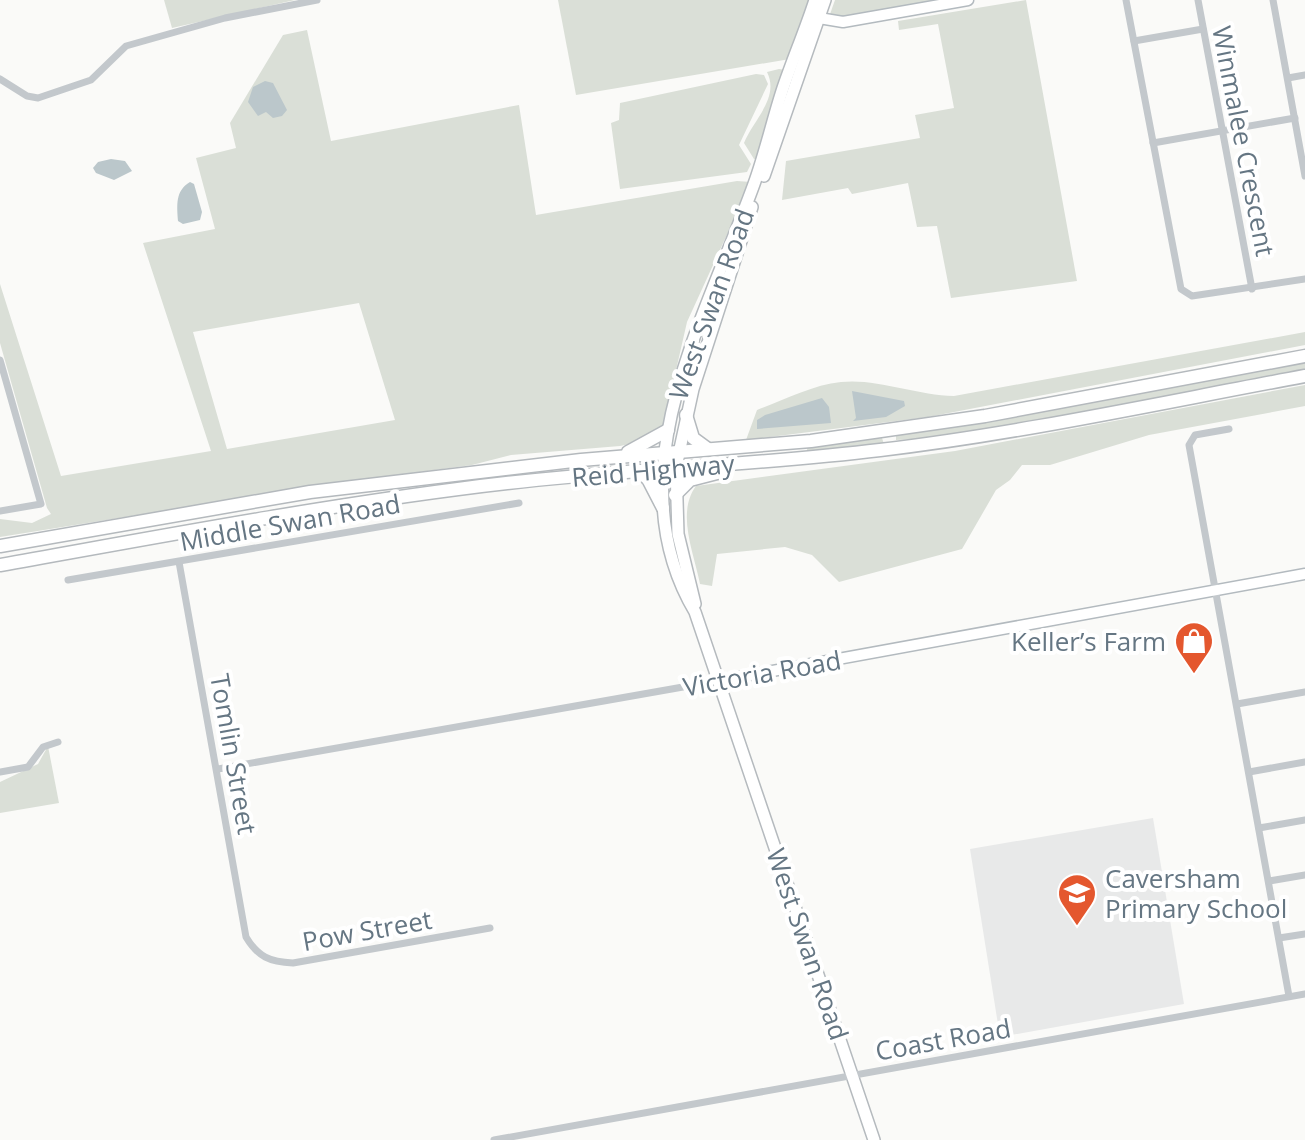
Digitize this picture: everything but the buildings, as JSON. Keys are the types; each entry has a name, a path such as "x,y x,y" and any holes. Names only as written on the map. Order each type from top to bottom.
{"highway":[{"name":"Reid Highway","path":"0,546 310,492 622,456 811,441 985,416 1305,356"},
{"name":"Reid Highway","path":"0,566 310,510 457,489 636,470 739,464 988,435 1305,376"},
{"path":"686,415 693,438 708,449"},
{"path":"622,456 668,430"},
{"path":"675,495 690,480 739,464"},
{"path":"636,470 648,479 663,508"}],"main road":[{"name":"West Swan Road","path":"695,612 674,566 663,508 672,452 814,18 815,0"},
{"name":"West Swan Road","path":"672,452 668,430 692,345 814,18 825,0"},
{"name":"West Swan Road","path":"669,468 678,534 695,612 874,1140"}],"street":[{"path":"0,79 27,96 38,98 91,80 126,46 225,18 317,0"},
{"path":"814,18 843,22 968,0"},
{"path":"1126,0 1181,289 1192,296 1305,279"},
{"name":"Winmalee Crescent","path":"1198,0 1252,289"},
{"name":"Winmalee Crescent","path":"1273,0 1295,118 1301,135 1305,176"},
{"path":"1134,41 1203,29"},
{"path":"1288,78 1305,75"},
{"path":"1153,143 1295,118"},
{"path":"0,360 41,504 0,511"},
{"path":"1229,429 1195,435 1189,439 1189,445 1289,996"},
{"name":"Middle Swan Road","path":"68,580 519,503"},
{"name":"Tomlin Street","path":"179,562 246,937 255,951"},
{"name":"Victoria Road","path":"218,769 1305,574"},
{"path":"1237,704 1305,692"},
{"path":"0,772 28,767 43,747 58,742"},
{"path":"1249,772 1305,762"},
{"path":"1259,828 1305,820"},
{"path":"1269,881 1305,875"},
{"name":"Pow Street","path":"255,951 272,962 293,963 490,928"},
{"path":"1279,938 1305,934"},
{"name":"Coast Road","path":"494,1140 1305,994"}],"shaded area":[{"path":"164,0 295,0 172,28"},
{"path":"558,0 813,0 790,59 576,95"},
{"path":"835,0 940,0 844,18 829,17"},
{"path":"1026,0 1077,281 951,298 937,226 917,227 908,183 852,194 848,188 782,200 786,161 920,138 915,115 954,108 938,24 899,30 898,21"},
{"path":"307,30 331,141 519,105 536,215 737,181 751,182 687,322 663,427 640,442 620,446 511,455 472,465 338,483 0,537 0,519 32,523 51,514 0,343 0,284 61,476 211,451 143,243 215,229 196,158 236,148 230,123 283,35","holes":["359,303 395,420 227,449 193,332"]},
{"path":"786,70 757,159 754,159 744,143 768,100 770,82 767,72"},
{"path":"756,74 764,75 768,84 739,145 751,164 747,172 620,189 611,123 619,120 620,103"},
{"path":"265,81 273,83 287,110 282,116 273,118 266,112 258,116 248,102 253,87"},
{"path":"111,159 125,161 132,171 114,180 96,173 93,168 98,162"},
{"path":"190,182 194,184 202,212 200,220 183,224 178,221 178,199"},
{"path":"1305,332 1305,345 928,417 746,440 757,410 830,384 868,382 954,396"},
{"path":"1305,360 1305,372 937,438 896,440 896,436"},
{"path":"1305,385 1305,406 1149,435 1050,465 1022,465 1010,480 996,490 962,549 839,582 812,555 785,547 717,554 712,586 700,584 687,521 687,508 696,486 955,451"},
{"path":"852,391 904,401 905,406 886,417 853,421 856,418"},
{"path":"822,398 829,407 831,423 757,429 757,420 765,415"},
{"path":"882,438 884,444 807,452 807,447"},
{"path":"48,746 59,803 0,813 0,782 38,764"},
{"name":"Caversham Primary School","path":"1153,818 1184,1004 1000,1037 970,849"}],"place":[{"name":"Keller’s Farm","path":"1194,675"},
{"name":"Caversham Primary School","path":"1077,927"}]}
